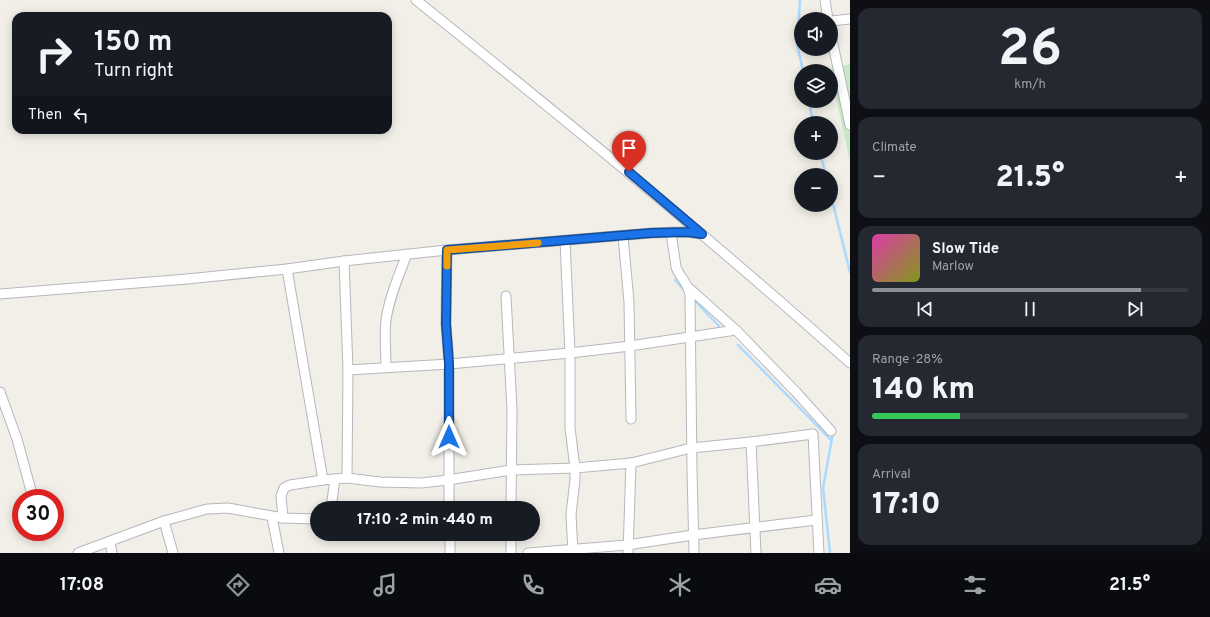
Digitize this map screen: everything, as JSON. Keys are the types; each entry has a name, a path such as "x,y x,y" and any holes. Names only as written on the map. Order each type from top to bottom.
{"street":[{"path":"416,0 586,136 702,234 850,363"},
{"path":"824,0 827,12"},
{"path":"838,20 850,19"},
{"path":"835,56 850,125"},
{"path":"0,294 132,284 287,269 344,261 447,250 671,232 702,234"},
{"path":"671,232 676,267 689,288 736,330 796,392 831,431"},
{"path":"623,236 628,284 631,420"},
{"path":"565,241 570,353 569,411 571,442 575,468 571,514 573,552"},
{"path":"447,250 446,324 449,364 449,501"},
{"path":"386,367 386,319 393,293 407,254"},
{"path":"344,261 348,370 347,478"},
{"path":"287,269 323,480"},
{"path":"689,288 694,553"},
{"path":"506,296 512,410 511,501"},
{"path":"348,370 449,364 570,353 691,338 736,330"},
{"path":"0,392 17,439 31,489"},
{"path":"283,518 281,496 284,488 290,485 347,478 406,484 448,480 511,470 575,468 631,463 692,448 813,434 816,520 819,553"},
{"path":"751,442 756,553"},
{"path":"628,549 631,463"},
{"path":"332,501 335,479"},
{"path":"78,553 194,512 217,508 228,508 272,517 310,519"},
{"path":"272,517 279,553"},
{"path":"528,553 628,549 693,535 816,520"},
{"path":"164,522 173,553"},
{"path":"450,541 450,553"},
{"path":"511,541 511,553"},
{"path":"110,542 112,553"}],"green space":[{"path":"850,64 850,162 838,106 838,67"}],"waterway":[{"path":"800,0 797,44 801,64"},
{"path":"810,108 812,116"},
{"path":"822,160 824,168"},
{"path":"835,212 850,272"},
{"path":"675,280 685,291"},
{"path":"693,299 719,326"},
{"path":"738,345 831,440"},
{"path":"830,553 823,488 833,433"}],"slow traffic":[{"path":"447,266 447,250 538,243"}],"route":[{"path":"449,437 449,364 446,324 447,250 651,233 687,232 702,234 629,172"}]}
